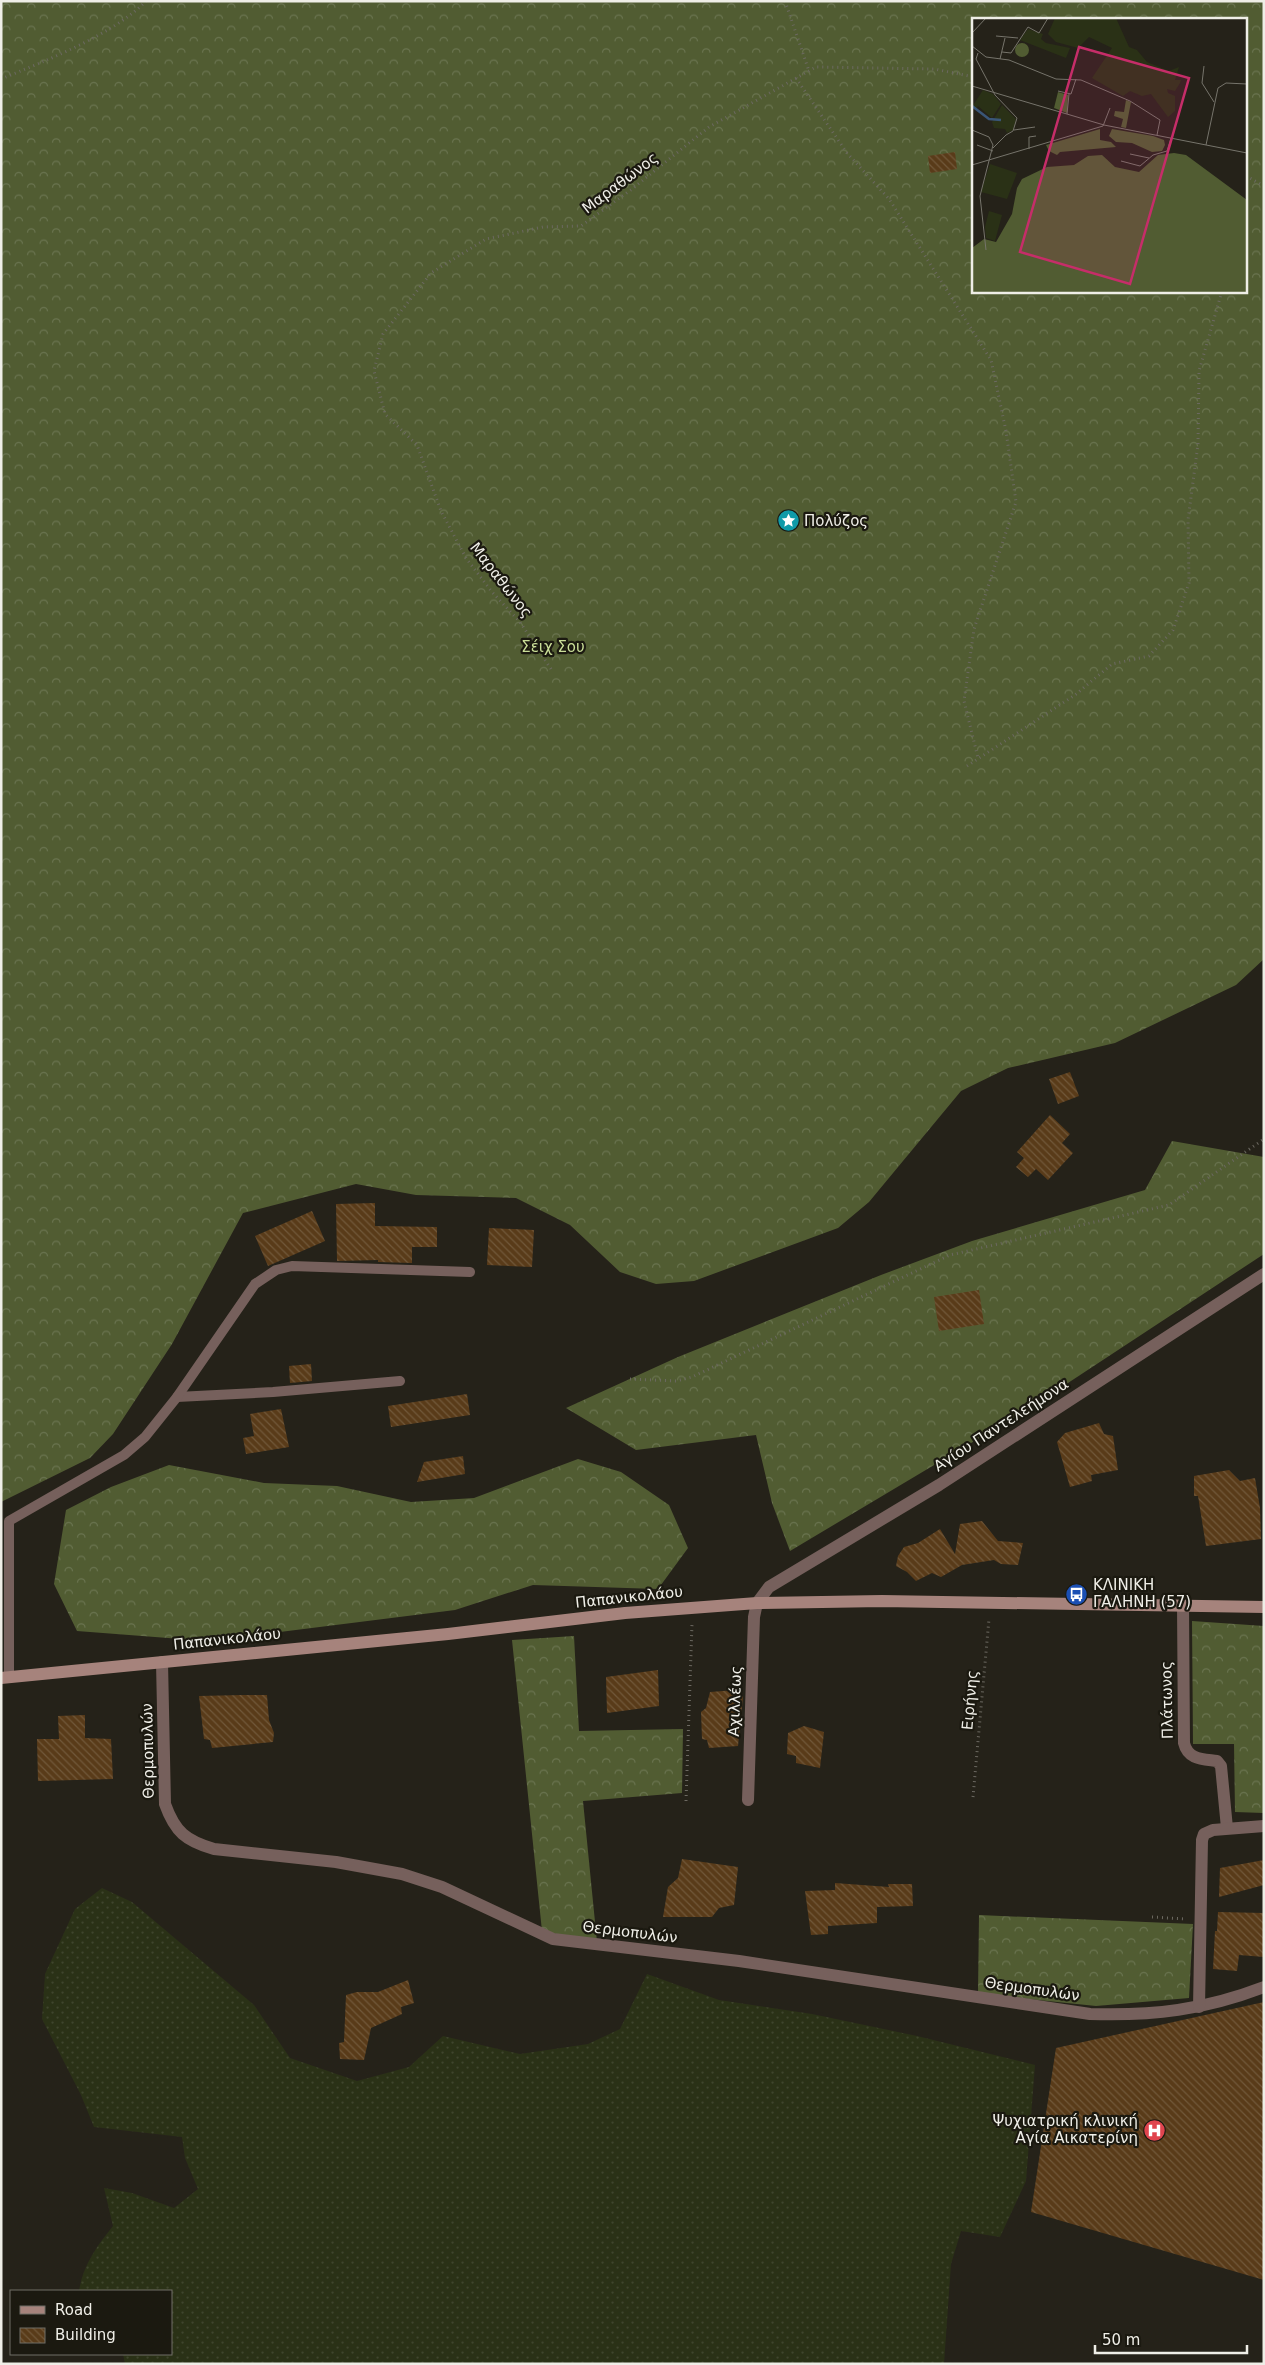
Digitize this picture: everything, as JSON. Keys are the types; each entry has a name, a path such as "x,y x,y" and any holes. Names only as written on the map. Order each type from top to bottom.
{"main road":[{"name":"Παπανικολάου","path":"5,1678 693,1607 757,1603 882,1601 1264,1607"}],"street":[{"name":"Αγίου Παντελεήμονα","path":"757,1603 769,1587 939,1484 1264,1274"},
{"name":"Αχιλλέως","path":"748,1800 754,1617 757,1603"},
{"name":"Πλάτωνος","path":"1183,1605 1184,1744 1193,1757 1217,1761 1221,1766 1227,1828"},
{"name":"Θερμοπυλών","path":"162,1662 164,1804 171,1821 180,1833 196,1844 214,1849 336,1862 402,1874 442,1888 553,1938 739,1961 1090,2014 1136,2016 1199,2007 1234,1998 1264,1987"},
{"path":"1199,2007 1204,1834 1208,1831 1227,1828 1264,1826"}],"lane":[{"path":"5,1678 9,1521 124,1455 145,1437 177,1397 255,1284 276,1270 292,1266 470,1272"},
{"path":"177,1397 273,1392 400,1380"}],"path":[{"path":"1,79 57,57 133,14 146,1"},
{"path":"785,1 809,71"},
{"name":"Μαραθώνος","path":"550,669 520,622 492,592 466,558 441,511 417,445 385,414 374,370 383,334 431,273 486,239 543,227 581,226 632,189 709,127 816,67 934,69 972,77"},
{"path":"796,78 847,153 889,199 991,360 1006,431 1016,502 974,629 964,701 978,758"},
{"path":"1248,177 1264,186"},
{"path":"967,766 1075,695 1112,664 1149,656 1173,630 1189,583 1188,520 1198,444 1199,371 1222,292"},
{"path":"630,1379 676,1382 692,1377 950,1255 1169,1205 1264,1139"},
{"name":"Ειρήνης","path":"973,1798 991,1604"},
{"path":"686,1801 693,1607"},
{"path":"1152,1917 1201,1919"}],"green space":[{"name":"Σέιχ Σου","path":"1,1 1264,1 1264,959 1236,985 1115,1043 1008,1068 961,1091 869,1202 838,1228 694,1281 656,1284 620,1272 570,1225 516,1198 416,1195 356,1184 243,1213 172,1344 113,1434 90,1458 1,1502"},
{"path":"1172,1141 1264,1157 1264,1254 1033,1406 790,1551 772,1503 756,1435 636,1450 566,1408 678,1357 881,1275 972,1241 1145,1190"},
{"path":"578,1459 621,1472 669,1505 688,1548 658,1589 533,1585 455,1610 207,1641 77,1631 54,1584 66,1510 111,1487 169,1465 264,1483 337,1486 411,1502 474,1498"},
{"path":"1192,1621 1264,1626 1264,1813 1235,1812 1234,1744 1193,1744"},
{"path":"574,1636 579,1731 683,1729 682,1793 583,1801 597,1942 542,1931 512,1640"},
{"path":"102,1888 132,1902 254,2005 290,2058 357,2081 409,2067 443,2036 520,2054 588,2044 620,2029 647,1974 719,2000 812,2014 917,2036 1035,2065 1026,2181 1000,2237 961,2231 951,2264 944,2364 125,2364 123,2355 172,2355 172,2290 79,2290 87,2264 96,2248 113,2226 104,2188 132,2193 174,2208 198,2189 185,2158 182,2137 94,2127 81,2095 42,2019 45,1974 75,1909"},
{"path":"979,1915 1193,1924 1189,1998 1096,2006 978,1994"}],"building":[{"path":"955,152 957,169 930,173 928,156"},
{"path":"1070,1072 1079,1096 1058,1104 1049,1079"},
{"path":"1050,1115 1070,1134 1062,1143 1073,1153 1048,1180 1036,1169 1028,1177 1016,1167 1024,1158 1017,1152"},
{"path":"375,1203 375,1226 437,1227 437,1247 412,1247 412,1263 378,1262 378,1260 337,1261 336,1204"},
{"path":"312,1211 325,1241 268,1266 255,1236"},
{"path":"489,1228 534,1230 532,1267 487,1265"},
{"path":"979,1290 984,1324 939,1331 934,1297"},
{"path":"311,1364 312,1381 290,1383 289,1366"},
{"path":"467,1394 470,1415 391,1427 388,1406"},
{"path":"281,1409 289,1447 246,1454 243,1438 254,1436 250,1414"},
{"path":"1099,1423 1104,1434 1113,1436 1118,1470 1091,1475 1092,1481 1070,1487 1057,1442 1065,1433"},
{"path":"463,1456 465,1474 417,1482 424,1462"},
{"path":"1229,1470 1240,1481 1255,1478 1260,1508 1261,1539 1206,1546 1198,1496 1194,1496 1194,1476"},
{"path":"982,1521 998,1541 1023,1543 1018,1565 1001,1564 994,1560 962,1565 941,1577 932,1573 916,1581 907,1572 896,1566 898,1556 904,1547 918,1543 940,1529 955,1554 960,1524"},
{"path":"658,1670 659,1706 607,1713 606,1677"},
{"path":"736,1690 743,1697 738,1746 709,1748 707,1740 702,1739 701,1712 706,1708 710,1692"},
{"path":"267,1695 269,1720 274,1733 273,1742 212,1748 210,1740 204,1739 199,1696"},
{"path":"85,1715 85,1738 111,1739 113,1779 38,1781 37,1739 59,1739 58,1716"},
{"path":"804,1726 824,1732 820,1768 796,1763 796,1756 787,1754 788,1733"},
{"path":"682,1859 738,1867 734,1905 719,1908 712,1917 663,1917 668,1887 678,1878"},
{"path":"1264,1860 1264,1885 1219,1897 1220,1868"},
{"path":"835,1883 889,1887 888,1884 912,1884 913,1906 877,1907 877,1923 828,1926 828,1934 811,1935 805,1891 835,1890"},
{"path":"1218,1912 1264,1913 1264,1957 1239,1955 1237,1971 1213,1969"},
{"path":"408,1980 414,2003 401,2007 402,2014 371,2028 364,2060 340,2059 339,2043 344,2042 346,1995 357,1992 378,1992"},
{"name":"Ψυχιατρική κλινική Αγία Αικατερίνη","path":"1264,2002 1264,2280 1031,2212 1056,2048"}],"place":[{"name":"Πολύζος","path":"788,521"},
{"name":"ΚΛΙΝΙΚΗ ΓΑΛΗΝΗ (57)","path":"1077,1594"},
{"name":"Ψυχιατρική κλινική Αγία Αικατερίνη","path":"1154,2130"}]}
